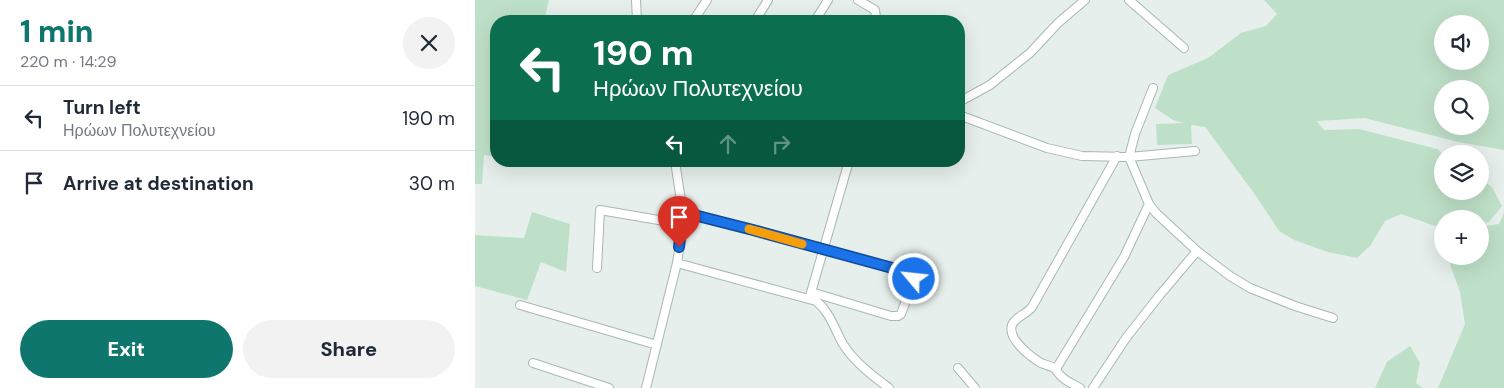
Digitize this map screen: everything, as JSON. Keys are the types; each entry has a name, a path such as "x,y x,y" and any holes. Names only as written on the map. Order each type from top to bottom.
{"street":[{"path":"636,0 637,15"},
{"path":"697,15 707,0"},
{"path":"759,15 768,0"},
{"path":"819,15 828,0"},
{"path":"858,0 875,10 876,15"},
{"path":"965,99 990,85 1029,53 1058,23 1085,0"},
{"path":"1129,0 1185,48"},
{"path":"1153,88 1135,134 1129,157 1149,204 1156,214 1197,251 1230,276 1250,288 1295,306 1333,318"},
{"path":"965,117 1047,148 1082,156 1129,157 1195,151"},
{"path":"1080,388 1061,377 1055,369 1041,363 1023,350 1016,341 1012,325 1033,307 1117,156"},
{"path":"646,388 677,263 683,214 676,167"},
{"path":"810,295 847,167"},
{"path":"1055,369 1124,256 1149,204"},
{"path":"597,268 600,210 682,224"},
{"path":"677,263 891,316 901,314 914,279 913,275 907,272 753,230 690,214 683,214"},
{"path":"1093,388 1126,338 1197,251"},
{"path":"810,295 822,306 845,346 857,361 889,388"},
{"path":"520,305 657,346"},
{"path":"533,363 609,388"},
{"path":"958,368 975,388"}],"green space":[{"path":"475,0 549,0 545,15 490,15 490,156 484,155 482,184 475,184"},
{"path":"1264,0 1504,0 1504,150 1489,147 1489,145 1458,142 1365,118 1317,121 1324,130 1359,129 1434,148 1434,200 1489,200 1489,185 1502,206 1489,222 1489,210 1434,210 1434,226 1401,214 1385,221 1370,246 1357,258 1328,252 1294,240 1279,231 1256,196 1205,127 1191,125 1192,144 1157,145 1156,124 1184,123 1173,120 1155,108 1168,75 1208,58 1241,33 1266,26 1277,14"},
{"path":"532,212 570,224 566,272 541,262 527,300 475,286 475,235 524,238"},
{"path":"1504,213 1504,388 1438,388 1465,324 1460,292 1451,265 1489,265 1489,226 1499,224"},
{"path":"1410,346 1420,363 1416,383 1423,388 1375,388 1387,362"}],"slow traffic":[{"path":"749,229 802,244"}],"route":[{"path":"679,247 683,214 690,214 907,272 913,275 914,279"}]}
